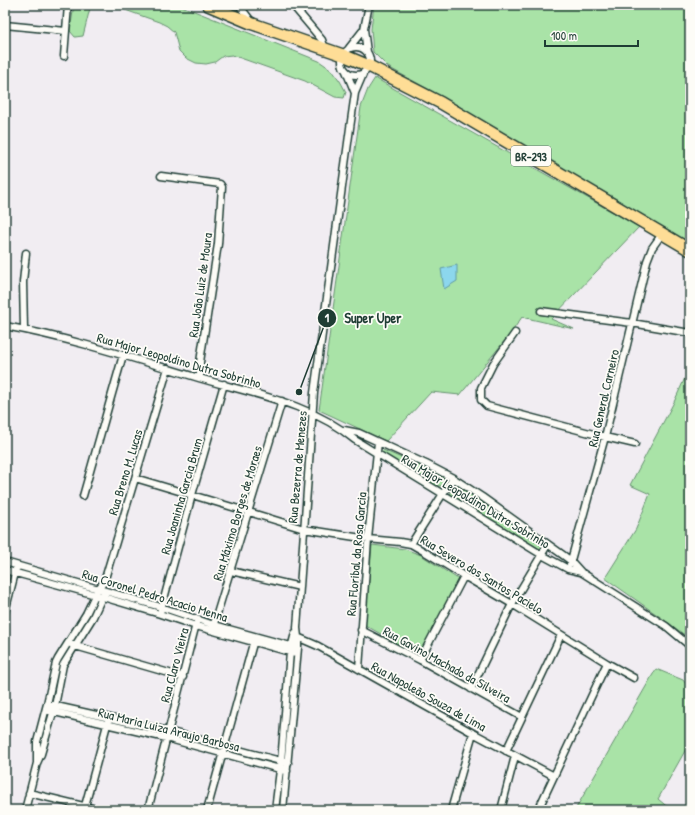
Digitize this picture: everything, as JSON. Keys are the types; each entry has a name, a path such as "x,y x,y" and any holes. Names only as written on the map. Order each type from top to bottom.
{"highway":[{"name":"BR-293","path":"208,5 253,24 325,49 346,52 367,69 441,103 690,250"}],"street":[{"path":"64,56 68,5"},
{"path":"239,5 253,24"},
{"path":"291,5 322,40 325,49"},
{"path":"367,52 364,29 369,5"},
{"path":"5,25 66,31"},
{"path":"355,93 342,61 346,52 364,29"},
{"path":"346,52 354,46 359,47 364,49 370,57 367,69 360,74 350,74 346,71"},
{"name":"Rua Bezerra de Menezes","path":"275,810 281,762 285,707 297,628 313,413 355,93 367,69"},
{"name":"Rua João Luiz de Moura","path":"162,176 220,184 222,187 218,244 200,362 200,378"},
{"name":"Rua General Carneiro","path":"568,569 605,437 647,261 652,248 662,234"},
{"path":"24,329 23,282 26,253"},
{"path":"540,311 632,323 690,333"},
{"name":"Rua Major Leopoldino Dutra Sobrinho","path":"5,326 24,329 123,355 282,401 313,413 343,430 356,440 542,555 568,569 581,572"},
{"path":"515,333 493,364 481,388 481,400 487,406 635,444"},
{"path":"83,496 123,355"},
{"name":"Rua Breno M. Lucas","path":"104,594 104,582 168,368"},
{"name":"Rua Joaninha Garcia Brum","path":"160,611 224,384"},
{"name":"Rua Máximo Borges de Moraes","path":"213,628 282,401"},
{"name":"Rua Major Leopoldino Dutra Sobrinho","path":"343,430 359,433 453,478 548,544 571,561 581,572 666,626 690,646"},
{"name":"Rua Floribal da Rosa Garcia","path":"359,669 368,539 378,442"},
{"name":"Rua Severo dos Santos Pacielo","path":"135,478 304,529 411,544 634,678"},
{"path":"411,544 453,478"},
{"path":"472,689 512,604 548,544"},
{"name":"Rua Coronel Pedro Acacio Menna","path":"5,562 62,578 97,592"},
{"path":"5,612 17,566"},
{"name":"Rua Coronel Pedro Acacio Menna","path":"5,570 60,585 97,592 213,628 294,650"},
{"path":"231,571 300,587"},
{"path":"420,660 464,576"},
{"path":"60,585 62,578"},
{"name":"Rua Breno M. Lucas","path":"37,763 37,742 47,707 56,663 104,582"},
{"path":"25,810 37,763 54,709 63,665 93,617 104,594"},
{"path":"86,614 93,617"},
{"name":"Rua Claro Vieira","path":"148,810 196,622"},
{"name":"Rua Gavino Machado da Silveira","path":"361,630 420,660 522,717"},
{"path":"506,751 561,635"},
{"name":"Rua Napoleão Souza de Lima","path":"296,637 318,646 473,733 554,776"},
{"path":"207,810 255,639"},
{"path":"68,644 183,677"},
{"name":"Rua Bezerra de Menezes","path":"283,810 293,708 294,650"},
{"path":"538,810 607,663"},
{"name":"Rua Maria Luiza Araujo Barbosa","path":"47,707 107,725 288,763"},
{"path":"285,707 293,708"},
{"name":"Rua Maria Luiza Araujo Barbosa","path":"54,709 82,712 168,732 280,770 287,771"},
{"path":"80,718 82,712"},
{"path":"85,806 109,718"},
{"path":"134,731 136,724"},
{"path":"451,810 473,733"},
{"path":"501,810 516,756"},
{"path":"29,793 100,810"}],"green space":[{"path":"74,5 93,5 90,8 83,36 75,37 70,31"},
{"path":"111,5 179,5 319,61 332,70 340,81 346,92 344,98 335,97 305,81 232,55 223,56 215,62 206,64 196,63 186,58 179,51 174,32 167,26"},
{"path":"374,5 690,5 690,246 446,99 388,67 373,52 371,29"},
{"path":"375,78 639,227 551,319 574,329 522,317 511,333 460,395 431,392 386,441 319,410 361,107 368,89"},
{"path":"690,367 690,639 605,578 636,529 650,494 630,485 674,402"},
{"path":"383,450 441,475 444,478 442,486 437,486 382,454 381,452"},
{"path":"453,486 457,486 496,512 541,545 542,548 538,548 451,495 449,489"},
{"path":"372,545 405,549 421,555 458,579 419,656 365,625"},
{"path":"656,669 683,680 690,689 690,742 658,799 671,810 575,810"}],"water":[{"path":"457,265 457,281 444,289 441,269"}],"place":[{"name":"Super Uper","path":"299,392"}]}
